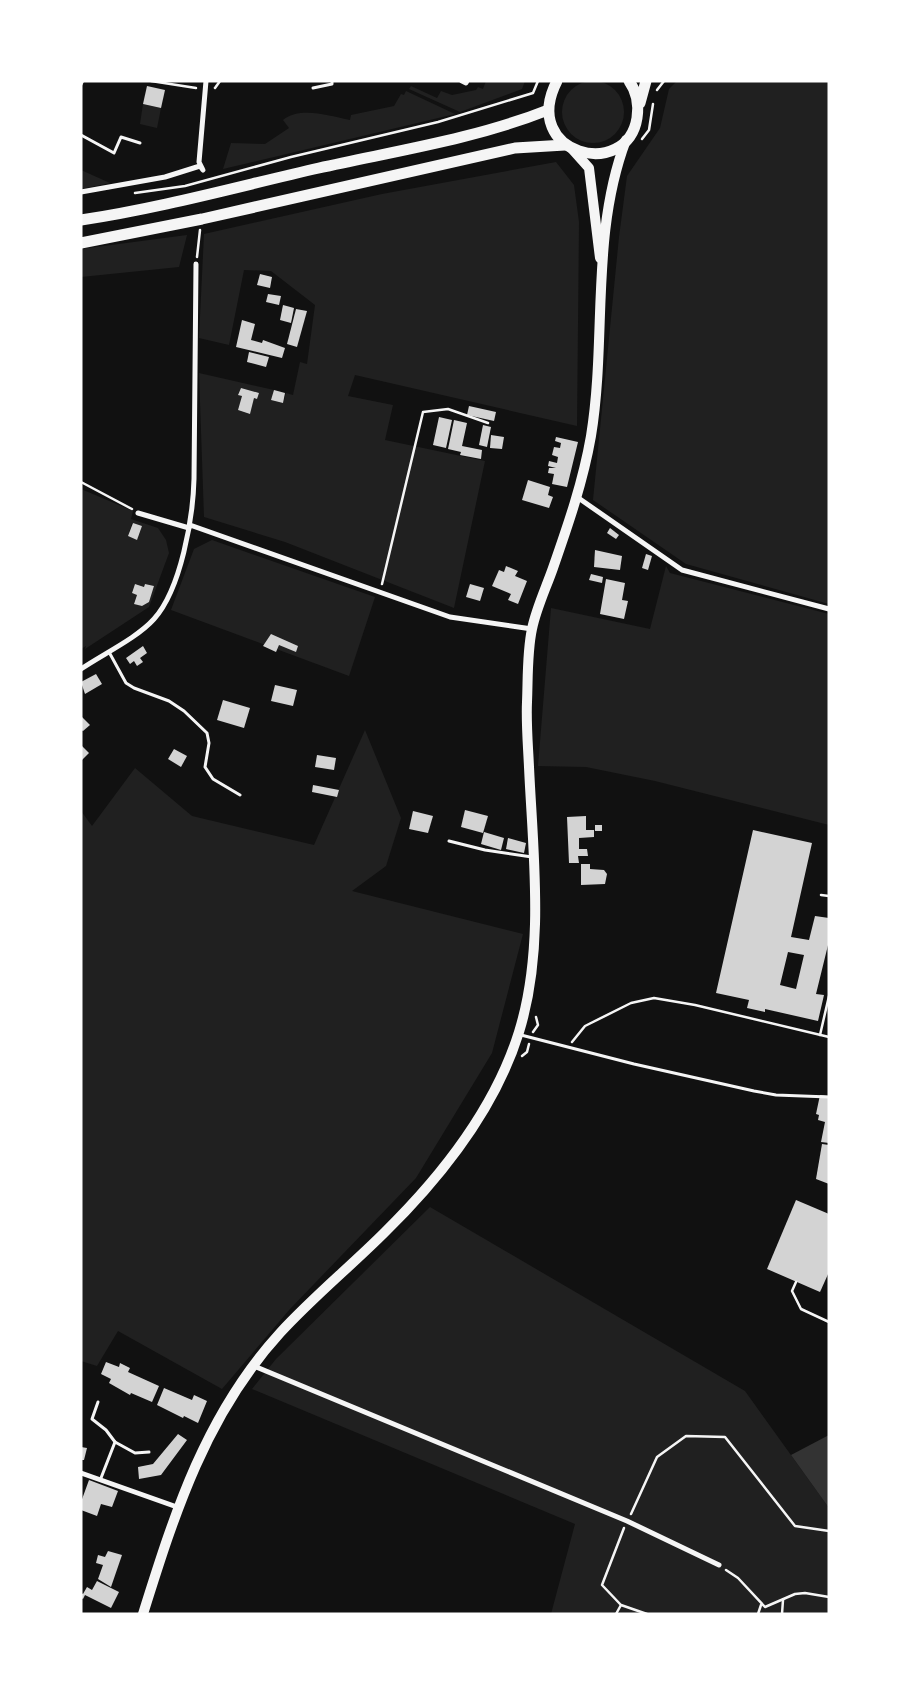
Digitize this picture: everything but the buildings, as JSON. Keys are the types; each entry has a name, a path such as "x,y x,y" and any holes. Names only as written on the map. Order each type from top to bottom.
{"main road":[{"path":"557,81 550,95 548,110 554,132 589,168 594,190 597,245 601,262"},
{"path":"629,81 637,97 638,109"},
{"path":"143,1614 177,1508 206,1443 254,1366 280,1333 386,1231 443,1168 488,1102 518,1034 528,995 534,956 526,707 532,629 585,468 594,409 601,262 611,186 626,140 635,126 642,89 646,81"},
{"path":"81,220 145,208 443,141 520,121 548,110"},
{"path":"81,243 202,219 523,147 568,147 586,154 600,154 614,149 626,140"}],"street":[{"path":"81,192 165,177 200,166 206,81"},
{"path":"462,81 466,83 467,81"},
{"path":"81,669 145,627 160,612 176,576 190,527 194,479 196,264"},
{"path":"577,497 682,570 829,609"},
{"path":"138,513 190,527 381,591 450,617 532,629"},
{"path":"254,1366 627,1521 719,1566"},
{"path":"81,1473 100,1478 177,1508"}],"lane":[{"path":"313,88 332,84 332,81"},
{"path":"81,135 114,153 120,137 140,143"},
{"path":"109,652 126,683 134,688 169,701 184,711 207,733 209,743 205,767 213,779 240,795"},
{"path":"449,841 485,850 532,857"},
{"path":"518,1034 649,1068 770,1094 829,1097"},
{"path":"98,1402 92,1419 106,1430 116,1442 135,1452 149,1452"},
{"path":"100,1478 116,1442"}],"path":[{"path":"151,81 193,86 199,92"},
{"path":"128,194 185,186 291,157 487,109 533,92 538,81"},
{"path":"656,92 664,81"},
{"path":"649,130 654,97"},
{"path":"184,179 185,186"},
{"path":"196,264 202,219"},
{"path":"381,591 423,412 448,409 488,423"},
{"path":"81,482 138,513"},
{"path":"821,894 829,896"},
{"path":"820,1035 829,996"},
{"path":"568,1047 585,1026 631,1003 654,998 690,1004 829,1037"},
{"path":"519,1060 527,1052 534,1027 538,1026 536,1010"},
{"path":"796,1282 792,1291 801,1310 829,1322"},
{"path":"647,1614 621,1605 602,1585 627,1521 657,1457 686,1436 725,1437 795,1526 829,1531"},
{"path":"719,1566 738,1578 754,1594 761,1605 765,1607 805,1592 829,1597"},
{"path":"782,1614 783,1600"},
{"path":"616,1614 621,1605"},
{"path":"758,1614 761,1605"}],"shaded area":[{"path":"486,81 525,81 522,89 460,112 409,89 411,86 437,98 441,91 452,95 476,90 478,87 483,89"},
{"path":"593,81 610,86 615,90 619,95 624,112 619,129 615,134 610,138 593,143 576,138 571,134 567,129 562,112 567,95 571,90 576,86"},
{"path":"677,81 829,81 829,604 686,564 593,500 619,237 627,176 660,128 669,89"},
{"path":"406,91 455,114 223,169 231,143 265,144 289,128 283,120 290,116 315,113 350,120 351,115 394,106 401,94 404,95"},
{"path":"143,104 161,108 157,128 140,124"},
{"path":"556,162 574,185 579,222 577,426 355,375 348,396 393,405 385,440 485,461 454,608 285,542 204,517 199,373 274,390 272,400 283,403 286,393 293,395 300,362 307,364 315,305 271,271 244,270 229,345 199,338 204,234 382,194","holes":["241,388 259,393 257,399 254,398 250,414 238,410 242,396 238,394"]},
{"path":"81,170 110,183 81,189"},
{"path":"187,235 179,267 81,277 81,249"},
{"path":"81,489 133,511 131,519 158,528 166,540 169,553 149,607 85,649 86,646 81,649","holes":["132,523 142,526 137,540 128,536","135,584 144,587 145,584 154,586 149,602 142,606 134,603 137,595 132,593"]},
{"path":"212,540 375,597 349,676 171,610 194,549"},
{"path":"666,566 670,573 829,614 829,825 655,781 586,767 538,766 551,608 650,629"},
{"path":"365,730 401,818 386,866 352,891 523,934 492,1053 416,1178 290,1309 222,1389 118,1331 97,1366 81,1361 81,811 92,826 135,768 192,816 314,845"},
{"path":"430,1207 745,1391 829,1508 829,1614 551,1614 575,1524 252,1389 276,1359"},
{"path":"829,1435 829,1508 791,1455"}]}
